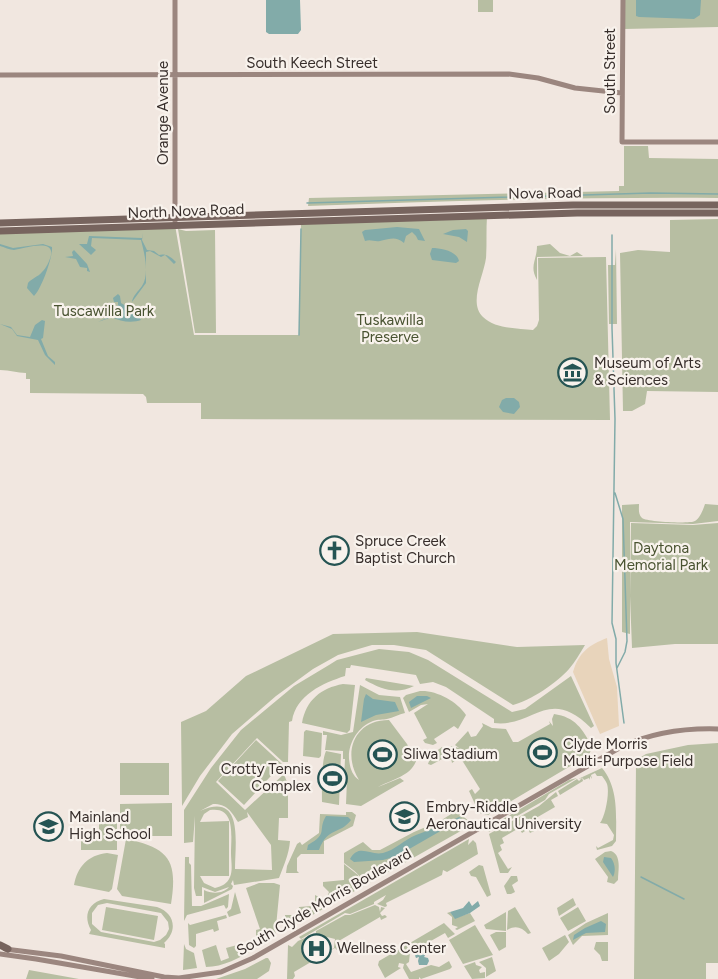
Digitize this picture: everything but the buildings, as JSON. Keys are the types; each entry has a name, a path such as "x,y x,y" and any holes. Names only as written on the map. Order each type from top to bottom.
{"main road":[{"name":"Nova Road","path":"428,213 441,209 718,205"},
{"path":"514,215 525,207"},
{"name":"North Nova Road","path":"0,231 175,221 273,222 296,213 373,215"},
{"path":"373,215 416,218 428,213"},
{"name":"Nova Road","path":"373,215 718,213"},
{"name":"North Nova Road","path":"0,223 373,215"}],"street":[{"name":"Orange Avenue","path":"175,0 175,221"},
{"name":"South Street","path":"623,0 622,142 718,142"},
{"name":"South Keech Street","path":"0,75 509,74 575,88 622,93"},
{"name":"South Clyde Morris Boulevard","path":"3,947 61,956 162,978 207,975 244,962 629,743 680,730 718,729"},
{"path":"0,954 152,979"}],"green space":[{"path":"478,0 493,0 493,12 478,12"},
{"path":"625,0 718,0 718,27 624,29"},
{"path":"624,146 648,146 649,158 718,159 718,198 615,198 308,206 309,198 619,191 619,186 624,186"},
{"name":"Tuskawilla Preserve","path":"487,216 486,258 478,289 477,304 483,317 494,324 533,330 537,326 539,320 538,258 606,257 610,420 201,419 201,403 147,403 143,394 30,393 30,379 26,379 26,373 0,370 0,231 175,225 194,335 299,335 301,221"},
{"path":"718,219 718,392 647,391 645,404 632,411 623,411 620,253 638,250 670,252 670,220"},
{"path":"178,229 215,230 216,333 195,333"},
{"path":"550,244 560,253 570,256 577,252 583,256 537,257 537,280 533,267 537,246"},
{"path":"616,249 617,324 609,324 608,265 615,265"},
{"path":"639,504 639,513 642,518 652,521 677,522 695,521 705,504 718,505 718,521 693,524 630,522 630,634 622,632 622,505"},
{"name":"Daytona Memorial Park","path":"631,523 693,525 718,523 718,644 675,644 632,648"},
{"path":"417,632 517,647 585,645 558,680 535,695 513,705 426,650 394,645 372,645 338,655 313,669 276,696 232,734 200,776 182,806 181,722 206,711 246,676 333,634"},
{"path":"379,649 409,652 428,660 512,712 525,709 571,676 594,726 591,728 576,716 563,710 552,709 508,723 494,723 494,719 446,687 433,682 420,684 416,675 351,665 350,668 346,668 345,676 320,686 299,704 292,721 289,722 288,762 283,762 257,738 216,782 245,810 284,774 288,785 288,818 279,818 278,840 290,841 279,878 234,885 233,880 232,889 204,903 204,890 217,893 229,887 215,892 202,887 202,896 196,896 194,888 195,816 193,842 184,843 184,810 211,768 241,730 294,686 337,660","holes":["213,804 222,805 228,809 238,822 248,817 247,812 271,845 272,870 235,869 236,834 230,814 224,808 214,807 200,811","210,810 224,813 228,817 230,824 231,831 231,874 226,883 215,888 204,883 200,876 229,876 229,821 200,822 204,814"]},
{"path":"366,678 414,686 401,690 389,690 365,680"},
{"path":"343,684 355,685 350,730 347,733 302,723 307,708 316,696"},
{"path":"360,685 379,695 400,697 405,713 373,721 359,731 352,742 349,753 350,765 355,776 359,780 352,759 354,740 367,726 377,721 389,720 407,744 416,761 405,774 378,787 400,778 404,781 361,806 346,804 347,780 344,780 343,751 325,750 327,735 323,735 323,731 341,735 353,732"},
{"path":"420,691 433,692 446,697 466,715 458,729 454,726 434,739 437,743 433,745 423,740 427,738 414,713 428,704 409,712 403,698"},
{"path":"554,714 568,718 582,729 592,747 589,755 488,815 479,813 469,791 472,789 475,794 480,789 460,757 452,763 451,746 459,748 455,745 468,731 471,737 476,736 483,726 482,723 492,728 506,729 513,742 518,742 550,724 549,721 553,726"},
{"path":"306,730 322,733 319,758 303,756"},
{"path":"256,740 282,764 244,805 218,781"},
{"path":"718,743 718,963 706,963 706,979 634,979 636,765 646,754 688,745"},
{"path":"442,747 444,758 431,765 428,764 427,758"},
{"name":"Crotty Tennis Complex","path":"326,751 341,754 339,805 322,802"},
{"path":"120,763 169,763 169,795 120,795"},
{"path":"602,768 611,784 616,822 616,841 612,846 597,850 596,846 598,848 613,840 614,835 607,824 600,823 606,805 607,783 602,776 597,776 595,773 591,775 592,779 590,776 590,780 589,778 584,780 582,777"},
{"path":"582,777 583,781 560,795 558,791 577,779 579,781 582,778 578,779"},
{"path":"577,778 549,794 545,800 489,832 488,828 569,780"},
{"path":"556,792 558,796 551,800 555,807 536,818 542,827 530,833 528,829 522,833 519,828 502,838 504,843 500,845 502,850 498,853 508,869 512,867 508,873 500,873 489,834 539,806"},
{"path":"172,803 172,836 120,836 120,804"},
{"path":"456,811 469,821 466,828 293,926 292,922 288,925 285,923 285,915 298,915 299,907 311,906 311,911 317,906 313,906 315,895 321,898 322,903 325,901 323,899 329,892 323,886 323,882 344,880 344,864 357,875 344,863 344,853 363,842 372,850 380,850","holes":["358,875 361,881 359,884 355,887 327,900 352,888 359,883"]},
{"path":"346,812 356,815 353,826 324,841 324,854 301,854 297,858 299,873 286,873 297,844 300,842 302,845 319,833 320,814 346,815"},
{"path":"99,815 117,815 117,850 81,850 81,833 99,833"},
{"path":"126,839 152,847 167,858 173,877 171,904 122,896 117,889"},
{"path":"469,839 468,845 473,840 476,843 478,854 447,872 443,870 442,875 386,903 385,907 377,904 386,895 374,904 350,914 345,913 301,939 299,937"},
{"path":"611,851 617,856 619,864 618,880 614,884 607,882 608,877 595,859"},
{"path":"107,853 118,855 112,889 109,892 74,885 84,863 94,856"},
{"path":"185,857 189,857 191,865 192,906 201,906 229,894 226,909 224,905 187,915 184,921"},
{"path":"479,865 483,866 491,895 487,897 476,877 471,876 469,872"},
{"path":"511,876 517,876 518,881 512,885 515,892 507,894 504,886"},
{"path":"259,883 280,885 275,937 224,964 206,967 202,950 216,945 221,961 229,958 226,948 256,940 256,930 260,929 246,888"},
{"path":"235,892 241,913 229,917 227,912 231,909"},
{"path":"573,898 576,905 559,916 557,908"},
{"path":"104,899 157,907 168,913 173,928 164,943 165,948 89,934 91,930 87,920 88,911","holes":["107,903 161,913 168,922 169,929 166,935 154,942 101,932 92,924 92,913 98,905"]},
{"path":"375,905 379,907 380,912 381,907 385,908 380,913 387,917 381,920 380,917 337,942 339,946 337,950 335,948 329,951 330,955 328,951 334,948 335,939 327,937 325,944 321,946 316,938 309,942 311,946 306,954 316,959 294,972 293,979 287,979 288,945 292,947 298,941 345,915"},
{"path":"106,907 158,916 154,940 102,930"},
{"path":"515,907 531,933 528,934 518,927 507,930 508,911"},
{"path":"578,907 586,921 568,931 560,918"},
{"path":"450,912 455,918 470,913 475,921 457,930 455,929 458,927 452,925 452,917 447,913"},
{"path":"506,912 506,931 486,929 484,925"},
{"path":"608,913 608,935 582,936 573,945 568,935 586,923"},
{"path":"226,915 227,918 217,921 219,930 214,932 213,929 196,934 196,946 194,948 189,945 188,923 190,925"},
{"path":"444,923 455,934 448,938 445,933 429,942 428,947 413,948 409,962 406,964 411,972 431,965 439,967 449,961 452,967 450,969 421,979 419,977 419,979 409,979 403,968 404,964 399,963 398,967 401,968 385,978 378,965 379,961"},
{"path":"475,925 493,955 463,964 449,940"},
{"path":"496,932 506,932 506,947 499,951 490,935"},
{"path":"565,935 569,942 559,954 549,961 542,948"},
{"path":"596,942 608,942 608,961 602,961 594,949"},
{"path":"184,944 186,949 194,953 197,968 183,970"},
{"path":"492,957 496,971 486,977 486,968 479,962"},
{"path":"266,958 271,963 269,971 257,979 216,979 245,969"},
{"path":"475,962 476,965 482,967 479,970 480,973 485,972 485,978 472,979 464,966"},
{"path":"29,970 79,979 26,979"}],"sand":[{"path":"607,638 609,659 617,687 619,726 600,734 573,672 578,659 586,650"}],"water":[{"path":"266,0 300,0 301,30 298,34 269,34 266,32"},
{"path":"636,0 701,0 700,15 694,19 639,17 636,16"},
{"path":"397,227 419,229 425,241 418,240 412,232 406,236 404,243 398,239 365,241 362,232 365,230"},
{"path":"466,229 468,231 467,242 459,237 443,234 453,230"},
{"path":"143,233 142,240 147,250 165,255 161,257 150,251 146,252 146,263 141,240 92,238 91,246 96,250 91,255 79,244 87,244 89,236 142,238"},
{"path":"0,244 13,248 43,244 52,247 46,273 34,296 27,288 28,283 45,269 51,250 48,247 37,246 12,250"},
{"path":"432,248 452,252 459,261 456,263 432,260 430,254"},
{"path":"74,250 87,264 90,272 87,268 80,267 76,259 65,257 73,256"},
{"path":"165,255 176,262 174,264"},
{"path":"146,275 146,283 132,302"},
{"path":"118,294 121,303 136,312 141,320 126,322 112,317 98,322 113,315 113,309 118,302 114,302 113,298"},
{"path":"42,320 45,321 41,339 48,356 55,362 55,365 45,355 38,340 17,336 12,329 0,324 11,327 17,335 30,337 35,325"},
{"path":"514,398 519,402 520,407 514,414 503,412 499,407 502,400"},
{"path":"366,694 373,699 395,702 399,711 376,715 361,722"},
{"path":"417,696 431,698 411,708 409,702"},
{"path":"326,816 348,817 351,820 343,828 326,837 319,850 307,850 308,845 321,835"},
{"path":"461,818 458,821 397,856 383,860 354,862 350,859 353,854 361,851 387,852 412,837"},
{"path":"604,857 611,858 613,862 615,870 613,877 603,862"},
{"path":"469,901 472,906 478,901 480,906 455,919 450,912 463,908"},
{"path":"601,921 606,924 605,932 586,933 573,940 574,935"},
{"path":"424,949 426,954 424,957 429,961 427,965 419,965 419,957 416,958 414,953"}],"waterway":[{"path":"307,203 651,193 718,194"},
{"path":"299,335 301,229"},
{"path":"612,235 615,419 612,623 616,639 616,663 624,723"},
{"path":"615,493 623,519 627,641 625,652 617,668"},
{"path":"641,877 684,899"}],"place":[{"name":"Museum of Arts & Sciences","path":"573,372"},
{"name":"Spruce Creek Baptist Church","path":"334,550"},
{"name":"Clyde Morris Multi-Purpose Field","path":"542,753"},
{"name":"Sliwa Stadium","path":"382,754"},
{"name":"Crotty Tennis Complex","path":"332,778"},
{"name":"Embry-Riddle Aeronautical University","path":"405,816"},
{"name":"Mainland High School","path":"48,826"},
{"name":"Wellness Center","path":"316,948"}],"park label":[{"name":"Tuscawilla Park","path":"104,311"}]}
